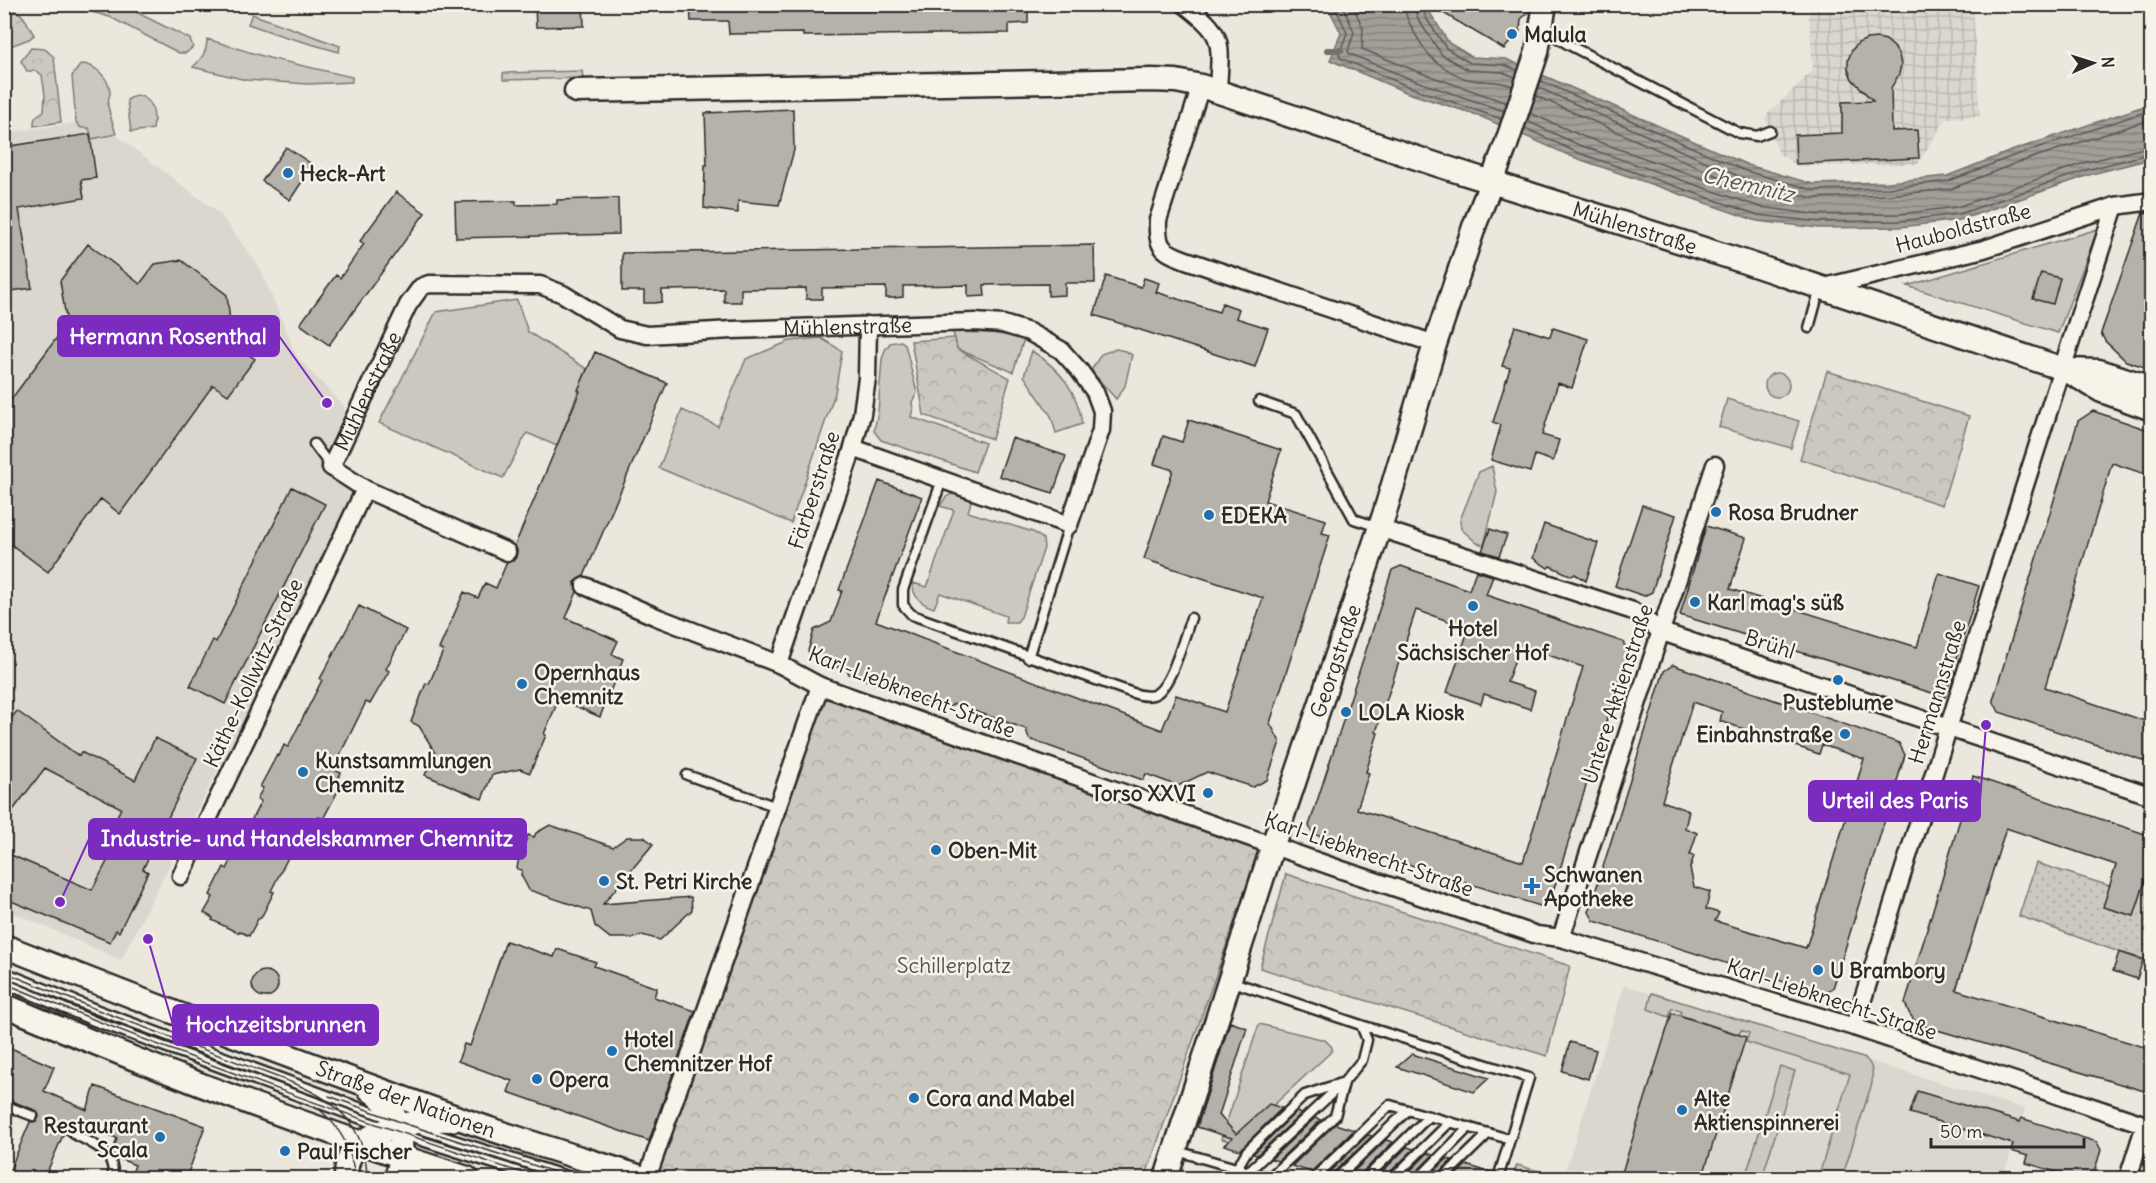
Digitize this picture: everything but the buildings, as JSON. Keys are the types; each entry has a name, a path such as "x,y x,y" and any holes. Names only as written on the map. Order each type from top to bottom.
{"main road":[{"path":"1542,28 1545,4"},
{"name":"Georgstraße","path":"1166,1179 1273,845 1379,528 1435,344 1475,224 1506,145 1537,52 1542,28"},
{"name":"Mühlenstraße","path":"576,91 1176,81 1210,89 1820,288 2064,370 2102,390 2151,408"},
{"name":"Mühlenstraße","path":"2064,370 2099,371 2151,388"},
{"name":"Straße der Nationen","path":"4,946 356,1081 469,1122 646,1179"},
{"path":"4,1005 207,1088 361,1143 400,1168 467,1179"},
{"path":"356,1081 382,1098 398,1127 400,1168"},
{"path":"346,1179 351,1154 361,1143 398,1127 437,1119 469,1122"}],"street":[{"path":"1184,4 1213,28 1221,46 1210,89 1182,148 1158,220 1157,233 1161,246 1167,253 1186,260 1435,344"},
{"name":"Hauboldstraße","path":"1820,288 1984,249 2115,206 2151,201"},
{"path":"2064,370 2115,206"},
{"name":"Mühlenstraße","path":"331,467 408,305 421,287 429,284 540,285 563,294 620,329 647,335 975,322 1003,324 1029,332 1061,350 1095,392 1102,411 1101,430 1069,525"},
{"name":"Färberstraße","path":"779,664 853,448 862,414 867,378 868,325"},
{"name":"Hermannstraße","path":"1854,1027 1950,727 2020,494 2064,370"},
{"path":"853,448 1069,525"},
{"name":"Untere Aktienstraße","path":"1561,938 1715,465"},
{"path":"331,467 365,489 507,552"},
{"name":"Käthe-Kollwitz-Straße","path":"181,876 365,489"},
{"name":"Brühl","path":"1379,528 1633,611 1662,632 2151,796"},
{"name":"Karl-Liebknecht-Straße","path":"585,586 659,618 779,664 820,687 1342,870 1537,935 1561,938 1854,1027 2148,1126"},
{"path":"646,1179 820,687"},
{"path":"2128,1179 2148,1126"}],"lane":[{"path":"1542,28 1569,45 1739,133 1757,136 1770,131"},
{"path":"1809,327 1820,288"},
{"path":"1259,401 1296,414 1354,519 1379,528"},
{"path":"314,444 331,467"},
{"path":"942,480 905,583 902,598 903,605 919,619 1133,693 1154,695 1167,682 1191,618"},
{"path":"1028,658 1069,525"},
{"path":"687,775 777,807"},
{"path":"4,972 98,1011 538,1179"},
{"path":"1230,981 1529,1078 1498,1179"},
{"path":"4,983 94,1021 398,1127 573,1179"},
{"path":"1249,1172 1344,1082 1362,1060 1367,1040 1361,1025"},
{"path":"1237,1167 1253,1144 1305,1095 1344,1082"},
{"path":"1176,1150 1270,1178 1335,1116 1344,1082"},
{"path":"4,1105 33,1116"},
{"path":"1314,1179 1390,1105 1509,1139"},
{"path":"1338,1179 1408,1110"},
{"path":"1366,1179 1429,1116"},
{"path":"1393,1179 1450,1122"},
{"path":"1419,1179 1469,1128"},
{"path":"1443,1179 1489,1133"},
{"path":"74,1134 103,1149 114,1166 113,1179"}],"shaded area":[{"path":"1808,5 1973,5 1980,117 1946,118 1918,164 1798,166 1779,154 1765,117 1813,70"},
{"path":"96,120 220,214 260,268 297,357 345,407 330,465 363,485 121,960 5,909 4,133"},
{"path":"1624,985 2025,1109 2003,1178 1563,1178"}],"green space":[{"path":"81,5 122,5 190,39 193,47 186,53 179,53 110,17 92,12"},
{"path":"5,9 20,14 34,35 5,48"},
{"path":"252,14 340,46 339,52 248,24"},
{"path":"207,39 269,58 352,77 352,82 308,84 246,80 193,67 206,48"},
{"path":"31,48 45,49 54,57 61,122 34,126 36,117 44,111 45,95 42,75 36,71 27,71 21,61"},
{"path":"81,64 96,69 107,82 110,92 108,106 116,134 92,139 89,128 81,128 76,122 72,76"},
{"path":"582,71 583,78 503,80 503,73"},
{"path":"136,95 146,99 152,107 153,129 131,132 127,100"},
{"path":"2098,229 2058,333 1907,286"},
{"path":"517,300 528,332 587,369 557,446 527,433 503,478 379,423 436,312"},
{"path":"953,332 992,333 1024,339 1013,372 957,349"},
{"path":"821,338 842,351 835,393 791,523 659,468 682,410 718,426 746,359 790,341"},
{"path":"955,338 957,349 1010,378 992,439 924,415 911,341"},
{"path":"901,341 905,344 917,393 912,402 911,417 985,443 975,472 881,440 874,431 878,412 882,359 890,343"},
{"path":"1116,349 1132,355 1125,386 1116,399 1092,369 1101,354"},
{"path":"1032,351 1051,365 1066,382 1076,401 1082,424 1056,433 1051,416 1024,376"},
{"path":"1827,371 1969,416 1942,505 1800,459"},
{"path":"1777,373 1786,376 1789,385 1786,394 1777,397 1768,394 1765,385 1768,376"},
{"path":"1727,399 1799,421 1791,448 1719,427"},
{"path":"1492,466 1497,492 1484,545 1477,543 1461,529 1460,520 1479,472"},
{"path":"954,493 972,498 968,512 1033,532 1043,539 1044,548 1021,617 1017,622 1005,622 1006,616 940,593 934,608 921,602 914,592 913,583 927,587 954,510 940,506 946,497"},
{"name":"Schillerplatz","path":"823,694 1261,846 1145,1178 672,1178 655,1173"},
{"path":"2036,863 2110,886 2104,907 2134,916 2144,884 2151,886 2151,961 2119,952 2019,916"},
{"path":"1286,874 1570,966 1547,1056 1260,968"},
{"path":"1652,993 1866,1059 1872,1070 1872,1083 1842,1178 1818,1178 1850,1074 1746,1042 1749,1033 1741,1030 1739,1034 1680,1015 1681,1011 1672,1008 1669,1017 1648,1009"},
{"path":"1259,1024 1325,1040 1332,1047 1332,1051 1234,1142 1221,1139"},
{"path":"1780,1066 1795,1071 1762,1178 1745,1178"},
{"path":"1517,1165 1563,1178 1512,1178"}],"water":[{"name":"Chemnitz","path":"1327,5 1425,5 1449,43 1472,57 1506,59 1748,165 1813,184 1888,182 1947,176 2011,151 2144,106 2151,106 2151,159 2092,174 1960,220 1900,227 1819,228 1757,221 1573,157 1477,115 1408,93 1330,60 1341,33"}],"waterway":[{"path":"1327,50 1341,50"}],"tram line":[{"path":"4,972 309,1090 336,1108 355,1130 361,1144 367,1178"},
{"path":"4,983 269,1086 538,1178"},
{"path":"329,1096 406,1124 573,1178"},
{"path":"315,1106 331,1121 343,1138 351,1157 355,1178"}],"place":[{"name":"Malula","path":"1512,34"},
{"name":"Heck-Art","path":"288,173"},
{"name":"Hermann Rosenthal","path":"327,403"},
{"name":"Rosa Brudner","path":"1716,512"},
{"name":"EDEKA","path":"1209,515"},
{"name":"Karl mag's süß","path":"1695,602"},
{"name":"Hotel Sächsischer Hof","path":"1473,606"},
{"name":"Pusteblume","path":"1838,680"},
{"name":"Opernhaus Chemnitz","path":"522,684"},
{"name":"LOLA Kiosk","path":"1346,712"},
{"name":"Urteil des Paris","path":"1986,725"},
{"name":"Einbahnstraße","path":"1845,734"},
{"name":"Kunstsammlungen Chemnitz","path":"303,772"},
{"name":"Torso XXVI","path":"1208,793"},
{"name":"Oben-Mit","path":"936,850"},
{"name":"St. Petri Kirche","path":"604,881"},
{"name":"Schwanen Apotheke","path":"1532,886"},
{"name":"Industrie- und Handelskammer Chemnitz","path":"60,902"},
{"name":"Hochzeitsbrunnen","path":"148,939"},
{"name":"U Brambory","path":"1818,970"},
{"name":"Hotel Chemnitzer Hof","path":"612,1051"},
{"name":"Opera","path":"537,1079"},
{"name":"Cora and Mabel","path":"914,1098"},
{"name":"Alte Aktienspinnerei","path":"1682,1110"},
{"name":"Restaurant Scala","path":"160,1137"},
{"name":"Paul Fischer","path":"285,1151"}]}
